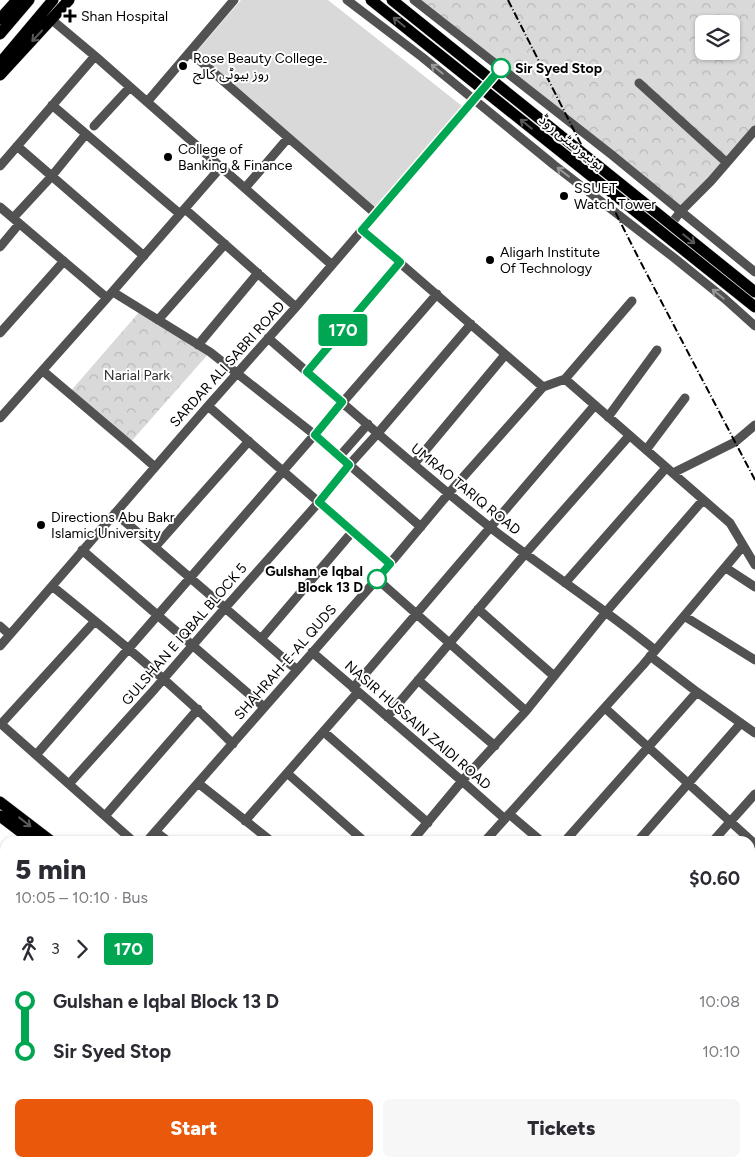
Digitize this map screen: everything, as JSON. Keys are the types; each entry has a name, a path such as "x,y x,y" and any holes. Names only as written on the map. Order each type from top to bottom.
{"main road":[{"path":"0,19 17,0"},
{"path":"0,34 29,0"},
{"path":"0,63 53,0"},
{"path":"0,75 69,0"},
{"name":"یونیورسٹی روڈ","path":"371,0 755,307"},
{"name":"یونیورسٹی روڈ","path":"392,0 755,292"},
{"path":"0,802 44,836"},
{"path":"0,816 26,836"}],"street":[{"path":"147,102 234,0"},
{"path":"347,0 726,299 755,326"},
{"path":"414,0 681,211 755,272"},
{"path":"52,20 332,265"},
{"path":"190,52 376,214"},
{"path":"0,166 95,56"},
{"name":"SARDAR ALI SABRI ROAD","path":"0,646 296,307 501,68"},
{"path":"640,83 726,162"},
{"path":"94,126 130,87"},
{"path":"52,106 182,212 225,244 296,307"},
{"path":"656,244 681,211 755,130"},
{"path":"0,247 16,221 86,134"},
{"path":"244,188 288,138"},
{"path":"17,146 144,256"},
{"path":"1,415 43,371 221,167"},
{"path":"0,207 64,261 110,295 158,320 210,352 315,435 421,528"},
{"path":"362,230 543,387 565,379 632,301"},
{"path":"158,320 225,244"},
{"path":"0,333 64,261"},
{"path":"307,372 400,262"},
{"path":"198,345 258,274"},
{"path":"36,755 437,294"},
{"name":"GULSHAN E IQBAL BLOCK 5","path":"69,784 319,502 471,324"},
{"name":"UMRAO TARIQ ROAD","path":"268,338 449,493 525,554 606,612 697,692 755,733"},
{"path":"608,417 658,350"},
{"path":"414,464 505,355"},
{"path":"43,371 129,444 154,468"},
{"path":"565,379 730,523 755,565"},
{"name":"SHAHRAH-E-AL QUDS","path":"152,836 543,387"},
{"path":"646,450 685,398"},
{"path":"245,821 324,732 416,614 594,405"},
{"path":"208,406 390,564"},
{"path":"340,456 368,424"},
{"path":"566,583 670,471 735,442 753,431"},
{"path":"387,717 525,554 630,436"},
{"path":"155,547 248,441"},
{"path":"416,836 462,781 526,711 606,612 703,500"},
{"path":"116,513 296,670"},
{"path":"261,639 353,531"},
{"path":"490,836 605,708 743,546"},
{"path":"82,550 264,707"},
{"path":"726,568 755,587"},
{"path":"377,579 526,711"},
{"path":"52,586 198,709 233,744"},
{"path":"478,609 554,676"},
{"path":"684,616 755,660"},
{"path":"94,620 0,723 127,836"},
{"path":"0,626 9,634"},
{"name":"NASIR HUSSAIN ZAIDI ROAD","path":"312,652 462,781 534,836"},
{"path":"418,680 494,746"},
{"path":"569,836 697,692"},
{"path":"605,708 746,836"},
{"path":"105,816 198,709"},
{"path":"642,836 741,723"},
{"path":"324,732 428,823"},
{"path":"287,773 358,836"},
{"path":"198,784 264,836"},
{"path":"717,836 755,794"},
{"path":"156,832 161,836"}],"green space":[{"path":"241,0 328,0 462,106 375,207 196,52"},
{"path":"414,0 755,0 755,129 682,212"},
{"name":"Narial Park","path":"141,310 210,352 129,444 69,393"}],"railway":[{"path":"508,0 639,259 755,480"}],"bus line":[{"name":"170","path":"377,579 390,564 319,502 349,465 315,435 342,402 307,372 400,262 362,230 501,68"}],"place":[{"name":"Shan Hospital","path":"70,16"},
{"name":"Rose Beauty College۔ روز بیوٹی کالج","path":"183,66"},
{"name":"Sir Syed Stop","path":"501,68"},
{"name":"College of Banking & Finance","path":"168,157"},
{"name":"SSUET Watch Tower","path":"564,196"},
{"name":"Aligarh Institute Of Technology","path":"490,260"},
{"name":"Directions Abu Bakr Islamic University","path":"41,525"},
{"name":"Gulshan e Iqbal Block 13 D","path":"377,579"}]}
